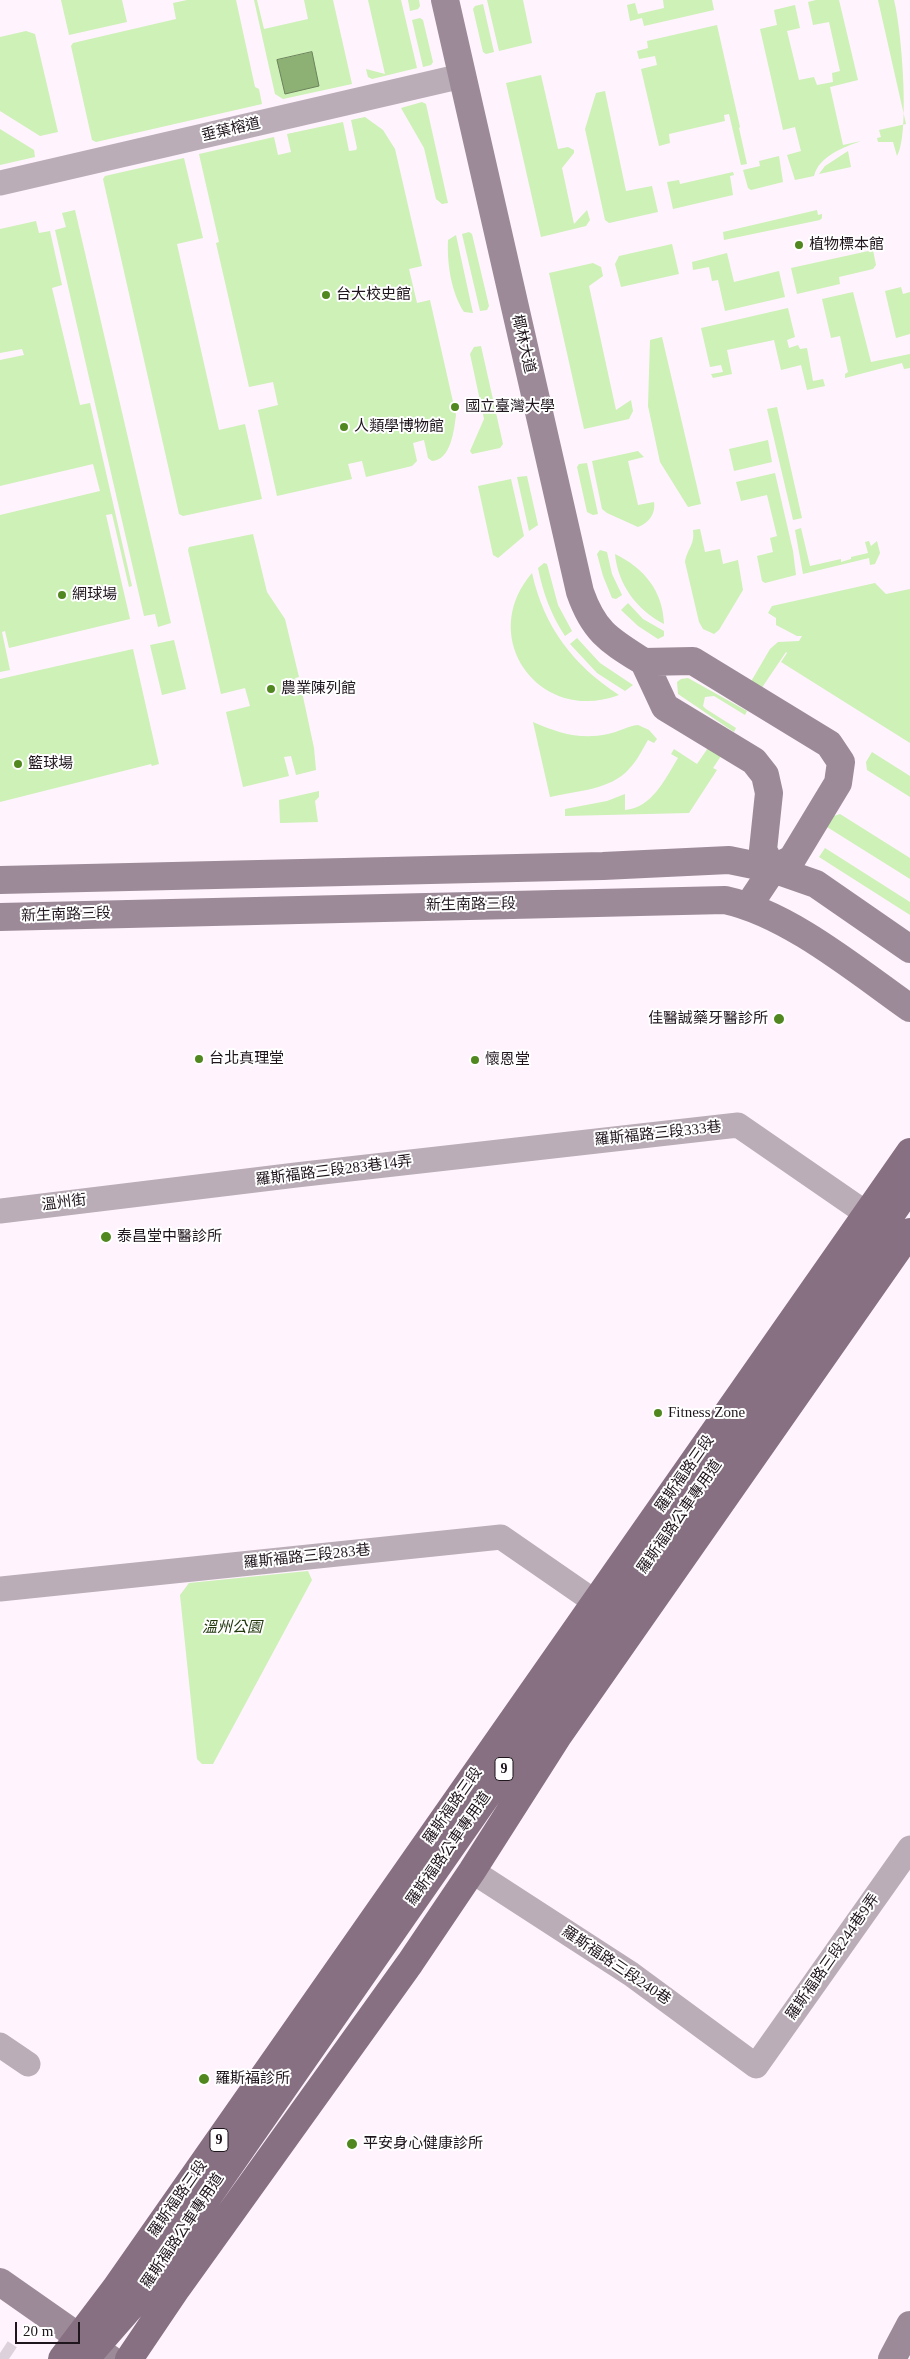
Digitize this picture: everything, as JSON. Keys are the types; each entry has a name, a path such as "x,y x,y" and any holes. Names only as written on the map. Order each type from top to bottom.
{"main road":[{"name":"椰林大道","path":"444,0 580,592 587,614 599,629 613,643 644,662"},
{"path":"749,905 773,868 792,859 838,783 841,762 829,744 694,661 644,662 666,707 754,761 765,775 769,793 763,850 773,868"},
{"path":"0,880 603,866 729,860 773,868 816,884 910,948"},
{"name":"新生南路三段","path":"0,917 725,900 749,905 785,923 910,1008"},
{"name":"羅斯福路三段","path":"62,2359 95,2353 115,2289 910,1152"},
{"name":"羅斯福路公車專用道","path":"95,2353 134,2303 910,1187"},
{"name":"羅斯福路公車專用道","path":"95,2353 144,2311 910,1207"},
{"name":"9","path":"129,2359 176,2288 410,1963 472,1871 558,1736 910,1232"},
{"path":"0,2282 95,2353"},
{"path":"892,2359 910,2325"}],"street":[{"name":"垂葉榕道","path":"0,183 462,76"},
{"name":"羅斯福路三段333巷","path":"541,1147 738,1125 867,1214"},
{"name":"羅斯福路三段283巷14弄","path":"128,1196 541,1147"},
{"name":"溫州街","path":"0,1211 128,1196"},
{"name":"羅斯福路三段283巷","path":"0,1589 501,1537 595,1602"},
{"name":"羅斯福路三段244巷9弄","path":"756,2066 910,1848"},
{"name":"羅斯福路三段240巷","path":"472,1871 630,1974 756,2066"},
{"path":"0,2045 28,2064"}],"green space":[{"path":"61,0 122,0 127,22 69,35"},
{"path":"187,0 236,0 255,87 259,89 262,104 96,142 92,140 71,46 73,43 176,19 173,3"},
{"path":"254,0 257,0 264,29 308,19 304,0 333,0 352,84 283,99 275,94"},
{"path":"368,0 401,0 417,68 372,79 368,77 366,69 385,74"},
{"path":"408,0 419,0 420,6 418,9 410,11"},
{"path":"487,0 523,0 532,43 499,51"},
{"path":"663,0 712,0 714,10 644,26 642,18 630,21 627,5 635,3 638,14 664,8"},
{"path":"839,0 858,80 830,87 843,145 861,141 833,153 821,163 814,176 795,180 787,155 801,151 795,127 783,130 760,29 777,25 774,10 795,5 800,28 787,31 799,80 814,77 817,85 833,82 832,73 840,71 829,22 813,25 808,2"},
{"path":"878,0 894,0 900,35 904,113"},
{"path":"483,4 494,52 486,54 483,52 473,9 475,6"},
{"path":"420,18 423,20 433,62 431,65 423,67 412,20"},
{"path":"717,25 747,164 741,165 729,114 724,115 725,121 669,134 670,143 659,146 641,69 657,65 655,56 639,59 637,51 648,48 647,41"},
{"path":"26,31 35,34 58,132 40,136 0,111 0,37"},
{"path":"541,75 558,149 568,147 574,150 574,153 562,168 574,224 587,210 590,220 586,226 541,237 506,83"},
{"path":"605,91 626,191 652,186 658,212 609,223 605,220 585,129 596,93"},
{"path":"422,102 426,104 448,203 442,204 436,199 424,148 401,108"},
{"path":"904,113 906,124 903,125"},
{"path":"365,117 383,130 395,149 422,266 409,269 417,303 430,300 456,415 453,436 447,450 438,459 432,461 428,458 424,440 413,443 417,461 412,466 366,477 362,461 348,464 352,479 277,496 258,410 278,405 273,382 249,387 216,243 219,242 199,154 274,137 278,155 291,152 287,134 343,122 349,151 356,150 351,120"},
{"path":"903,125 901,145 897,156 893,142 878,142 877,138 881,137 879,130"},
{"path":"0,129 34,150 35,157 0,165"},
{"path":"848,151 851,167 819,174 825,166"},
{"path":"779,156 783,182 751,190 748,188 743,170 760,166 759,161"},
{"path":"184,158 203,238 177,244 219,430 245,424 262,499 183,516 179,514 103,179 105,176"},
{"path":"733,172 734,175 730,176 733,195 673,209 667,182 679,180 680,184"},
{"path":"75,210 171,623 158,627 155,614 144,616 55,230 66,227 62,213"},
{"path":"817,210 818,215 822,214 820,220 724,240 723,232"},
{"path":"36,221 39,233 50,231 62,285 52,288 80,405 90,403 132,586 129,587 112,514 106,515 130,619 9,648 5,631 2,632 10,670 0,672 0,515 100,491 93,464 0,486 0,360 24,355 22,349 0,353 0,229"},
{"path":"469,232 472,234 489,306 487,310 480,311 462,234"},
{"path":"456,235 473,313 464,312 456,296 451,277 448,240"},
{"path":"672,244 679,274 621,287 615,264 619,256"},
{"path":"873,250 876,265 873,269 839,277 840,284 797,294 791,268"},
{"path":"727,253 734,282 779,271 785,297 725,311 718,280 712,281 709,267 693,270 692,262"},
{"path":"593,263 601,267 603,276 589,286 616,410 631,400 633,411 629,419 584,429 549,273"},
{"path":"901,287 903,294 910,292 910,334 896,338 885,291"},
{"path":"853,292 871,362 910,354 910,368 904,369 902,363 845,378 845,374 848,372 840,336 831,338 822,299"},
{"path":"788,308 795,337 787,340 789,348 798,345 800,349 807,348 813,381 823,379 825,386 807,390 801,365 781,370 774,340 727,350 732,374 713,378 711,374 723,372 721,365 710,367 701,328"},
{"path":"662,337 701,504 688,507 660,462 648,406 650,340"},
{"path":"481,346 503,444 500,448 472,454 470,451 484,419 470,354 474,347"},
{"path":"777,407 802,518 793,520 767,409"},
{"path":"768,440 772,462 734,471 729,449"},
{"path":"638,451 644,457 628,461 638,505 654,502 654,510 651,517 638,527 602,509 592,461"},
{"path":"587,463 598,514 593,515 587,512 577,467 579,464"},
{"path":"775,473 793,551 796,575 765,583 762,581 757,556 773,552 770,538 777,536 767,495 741,501 736,482"},
{"path":"527,476 538,525 529,531 517,477"},
{"path":"511,479 524,536 498,558 493,555 478,486"},
{"path":"801,528 810,566 841,559 841,562 851,559 851,557 868,553 865,542 869,541 871,546 877,541 880,553 875,564 870,565 869,558 803,574 795,530"},
{"path":"700,529 705,552 720,549 723,564 738,560 743,590 719,630 714,634 703,629 699,622 685,562 693,540 693,530"},
{"path":"253,534 267,592 285,619 299,677 295,678 298,692 302,692 314,748 316,770 296,775 291,756 284,757 289,776 243,787 226,712 250,706 245,688 221,694 188,550 189,547"},
{"path":"600,550 607,552 612,574 622,595 616,599 612,598 603,576 597,554"},
{"path":"615,554 635,566 650,582 660,601 664,624 645,612 630,595 620,576"},
{"path":"544,563 547,564 558,605 572,631 565,636 548,604 542,586 538,568"},
{"path":"532,573 544,611 563,643 588,671 619,695 590,701 564,698 542,687 525,670 514,648 511,624 516,598"},
{"path":"875,583 886,594 910,589 910,743 781,662 786,652 759,692 749,685 770,649 778,642 799,641 802,636 797,636 776,625 776,618 768,613 772,606"},
{"path":"628,603 643,619 664,631 664,636 658,639 638,626 621,610"},
{"path":"577,638 600,663 633,685 625,691 597,673 570,644"},
{"path":"174,640 186,689 162,695 150,645"},
{"path":"133,649 159,764 152,766 151,764 0,802 0,679"},
{"path":"688,678 747,711 745,715 714,696 705,697 703,706 736,728 734,732 678,694 677,682"},
{"path":"533,722 560,732 579,736 598,736 638,725 649,730 657,739 654,743 648,740 632,766 613,781 592,789 550,797"},
{"path":"710,745 723,753 713,768 717,770 689,813 565,816 565,809 607,801 625,794 625,810 643,804 657,791 678,758 671,754 674,749 697,764"},
{"path":"872,752 910,776 910,797 867,770 866,762"},
{"path":"319,791 319,797 315,801 318,822 280,823 279,800"},
{"path":"840,814 910,858 910,879 827,827 834,816"},
{"path":"825,848 910,902 910,915 819,857"},
{"name":"溫州公園","path":"308,1571 312,1580 213,1764 202,1764 197,1759 180,1595 189,1583"}],"shaded area":[{"path":"312,52 319,86 285,94 277,60"}],"tunnel":[{"path":"0,2353 9,2359"}],"place":[{"name":"植物標本館","path":"799,245"},
{"name":"台大校史館","path":"326,295"},
{"name":"國立臺灣大學","path":"455,407"},
{"name":"人類學博物館","path":"344,427"},
{"name":"網球場","path":"62,595"},
{"name":"農業陳列館","path":"271,689"},
{"name":"籃球場","path":"18,764"},
{"name":"佳醫誠藥牙醫診所","path":"779,1019"},
{"name":"台北真理堂","path":"199,1059"},
{"name":"懷恩堂","path":"475,1060"},
{"name":"泰昌堂中醫診所","path":"106,1237"},
{"name":"Fitness Zone","path":"658,1413"},
{"name":"羅斯福診所","path":"204,2079"},
{"name":"平安身心健康診所","path":"352,2144"}]}
